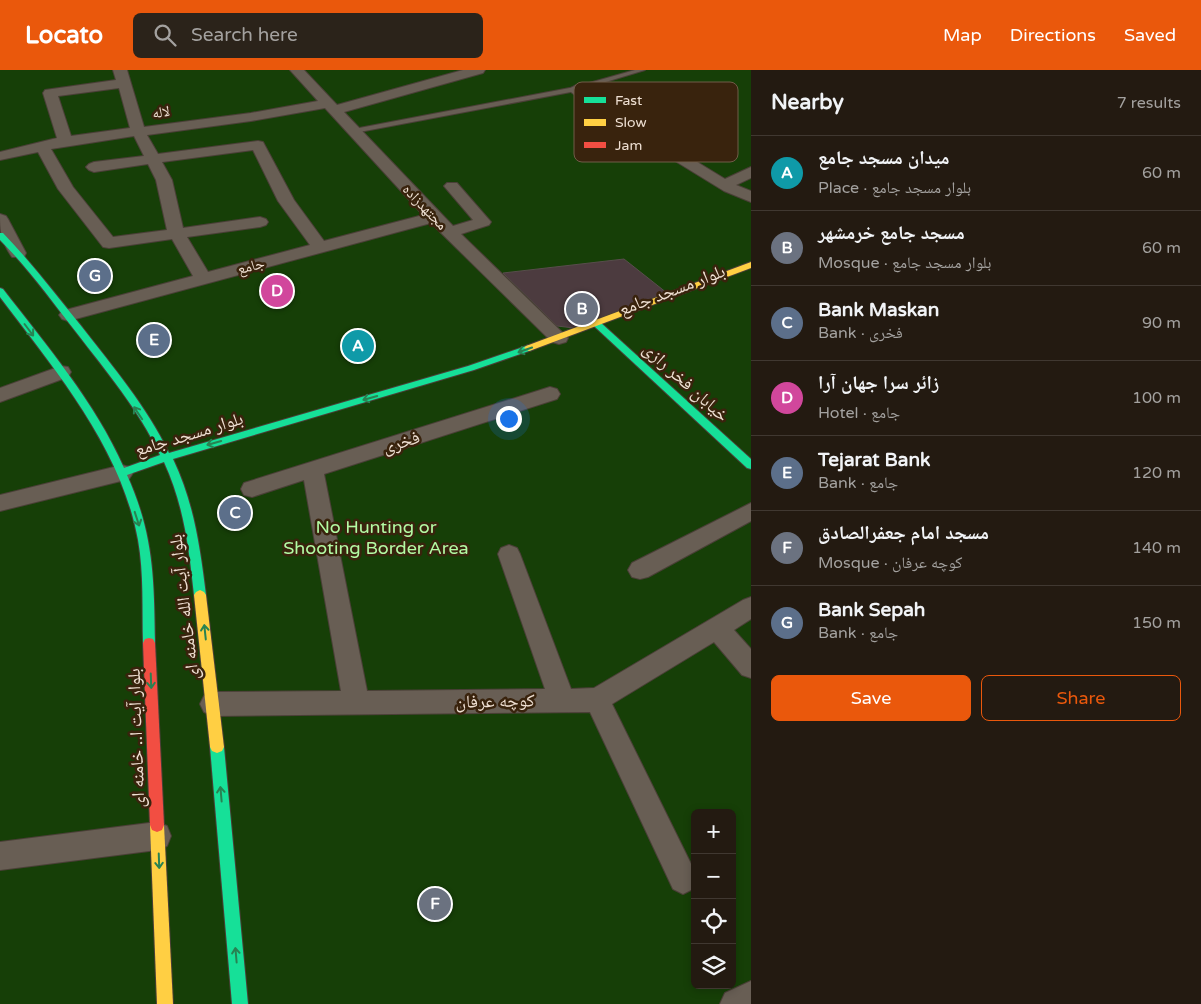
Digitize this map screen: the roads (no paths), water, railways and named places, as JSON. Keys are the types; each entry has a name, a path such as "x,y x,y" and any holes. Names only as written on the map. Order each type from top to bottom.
{"main road":[{"name":"بلوار آیت الله خامنه ای","path":"0,235 18,253 98,354 167,457 170,474 194,532 213,704 240,1004"},
{"name":"بلوار مسجد جامع","path":"122,473 167,457 471,368 559,338 751,265"},
{"path":"1,293 61,372 105,437 122,473"},
{"name":"خیابان فخر رازی","path":"597,324 751,465"},
{"name":"بلوار مسجد جامع","path":"122,473 170,474"},
{"name":"بلوار آیت ا.. خامنه ای","path":"122,473 140,526 146,570 165,1004"}],"street":[{"name":"مجتهدزاده","path":"297,70 434,217 559,338"},
{"name":"لاله","path":"0,156 66,141 331,106 478,70"},
{"path":"66,141 50,93 122,77 138,131 164,180 178,234 203,279"},
{"path":"94,167 258,144 286,201 320,248"},
{"path":"43,146 66,189 109,243 260,222"},
{"path":"687,162 725,185 751,197"},
{"path":"725,185 751,172"},
{"path":"450,232 483,222 452,186"},
{"name":"جامع","path":"68,315 434,217"},
{"path":"0,219 18,253"},
{"path":"0,395 61,372"},
{"name":"فخری","path":"252,489 314,471 550,394"},
{"path":"314,471 356,703"},
{"path":"0,503 122,473"},
{"path":"640,570 751,510"},
{"path":"509,554 562,700"},
{"path":"683,879 598,700 751,607"},
{"path":"717,628 751,667"},
{"name":"کوچه عرفان","path":"213,704 598,700"},
{"path":"0,856 158,836"},
{"path":"736,1004 751,996"}],"lane":[{"path":"598,82 642,70"},
{"path":"354,131 574,88"}],"place":[{"name":"Bank Sepah","path":"95,276"},
{"name":"زائر سرا جهان آرا","path":"277,291"},
{"name":"مسجد جامع خرمشهر","path":"582,309"},
{"name":"Tejarat Bank","path":"154,340"},
{"name":"میدان مسجد جامع","path":"358,346"},
{"name":"Bank Maskan","path":"235,513"},
{"name":"مسجد امام جعفرالصادق","path":"435,904"}],"park label":[{"name":"No Hunting or Shooting Border Area","path":"376,537"}]}
